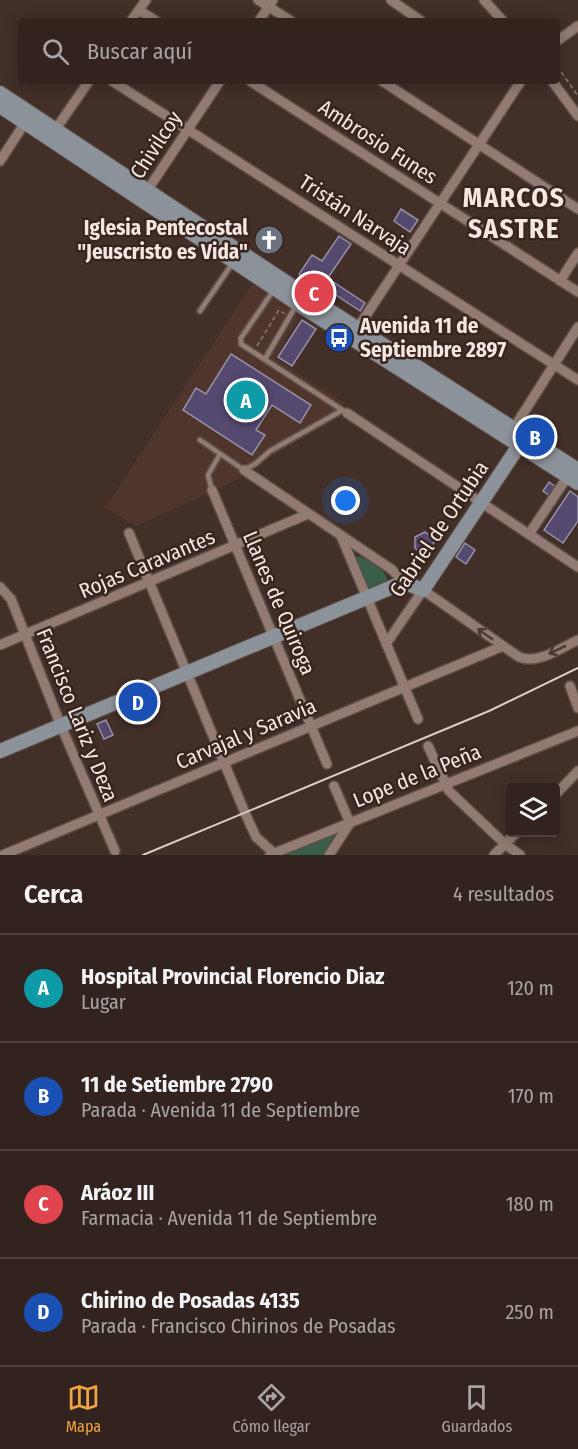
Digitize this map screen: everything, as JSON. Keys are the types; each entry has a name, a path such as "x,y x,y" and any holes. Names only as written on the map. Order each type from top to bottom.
{"main road":[{"path":"0,93 28,117 53,134 301,299 575,476"},
{"path":"0,106 28,117"},
{"name":"Gabriel de Ortubia","path":"423,590 481,503 516,437"},
{"path":"0,752 397,585 407,584 423,590"}],"street":[{"path":"133,18 146,0"},
{"path":"258,0 271,3 288,18"},
{"path":"391,0 418,18"},
{"path":"484,0 500,18"},
{"path":"261,18 271,3"},
{"path":"139,10 151,18"},
{"path":"560,39 578,26"},
{"path":"53,134 88,84"},
{"name":"Tristán Narvaja","path":"117,84 578,380"},
{"name":"Chivilcoy","path":"145,195 218,84"},
{"name":"Ambrosio Funes","path":"255,84 578,292"},
{"path":"387,84 578,209"},
{"path":"355,333 519,84"},
{"path":"554,84 578,116"},
{"path":"0,161 28,117"},
{"path":"560,281 578,253"},
{"name":"Gabriel de Ortubia","path":"516,437 554,364 578,327"},
{"path":"344,412 578,567"},
{"path":"244,470 398,574 407,584"},
{"path":"529,534 575,476"},
{"name":"Llanes de Quiroga","path":"212,490 327,764"},
{"name":"Rojas Caravantes","path":"0,645 308,514"},
{"path":"129,533 256,837 273,855"},
{"path":"341,536 418,719"},
{"name":"Francisco Lariz y Deza","path":"4,590 25,634 61,726 115,851"},
{"path":"423,590 522,658 536,660 578,640"},
{"name":"Gabriel de Ortubia","path":"386,644 423,590"},
{"name":"Carvajal y Saravia","path":"3,855 503,646"},
{"path":"570,686 578,708"},
{"name":"Lope de la Peña","path":"273,855 445,783 578,731"},
{"path":"428,746 445,783 456,799 520,855"},
{"path":"560,789 578,771"},
{"path":"329,855 350,823 334,786"},
{"path":"494,855 512,837"}],"lane":[{"path":"200,311 237,256"},
{"path":"200,440 244,470 270,451 344,412 240,341 278,283"},
{"path":"265,359 301,299"},
{"path":"212,490 208,478 209,470 220,454"}],"path":[{"path":"560,70 578,96"},
{"path":"267,301 290,317"},
{"path":"254,352 279,310"}],"shaded area":[{"path":"254,281 302,314 275,358 345,403 331,422 258,464 239,479 137,526 105,508"}],"green space":[{"path":"354,556 375,564 386,576 387,581 372,588 367,587"},
{"path":"346,825 325,855 287,855 284,853"}],"building":[{"path":"401,209 418,220 410,232 394,221"},
{"name":"Iglesia Pentecostal \"Jeuscristo es Vida\"","path":"269,226 282,235 269,254 256,246"},
{"path":"339,236 351,244 319,291 299,274 312,255 322,261"},
{"path":"329,279 365,303 360,311 324,287"},
{"path":"302,320 316,329 292,366 278,357"},
{"path":"231,354 311,405 300,423 272,405 256,430 265,435 252,455 183,410 196,388 206,394"},
{"path":"549,482 556,487 550,496 543,491"},
{"path":"570,491 578,497 578,521 563,543 544,530"},
{"path":"425,532 434,539 433,549 423,554 415,548 415,537"},
{"path":"465,543 475,550 466,564 456,557"},
{"path":"106,720 113,735 104,739 97,724"}],"railway":[{"path":"143,855 489,711 578,668"}],"place":[{"name":"Iglesia Pentecostal \"Jeuscristo es Vida\"","path":"269,240"},
{"name":"Aráoz III","path":"314,293"},
{"name":"Avenida 11 de Septiembre 2897","path":"339,338"},
{"name":"Hospital Provincial Florencio Diaz","path":"246,400"},
{"name":"11 de Setiembre 2790","path":"535,437"},
{"name":"Chirino de Posadas 4135","path":"138,702"}],"district":[{"name":"MARCOS SASTRE","path":"514,214"}]}
